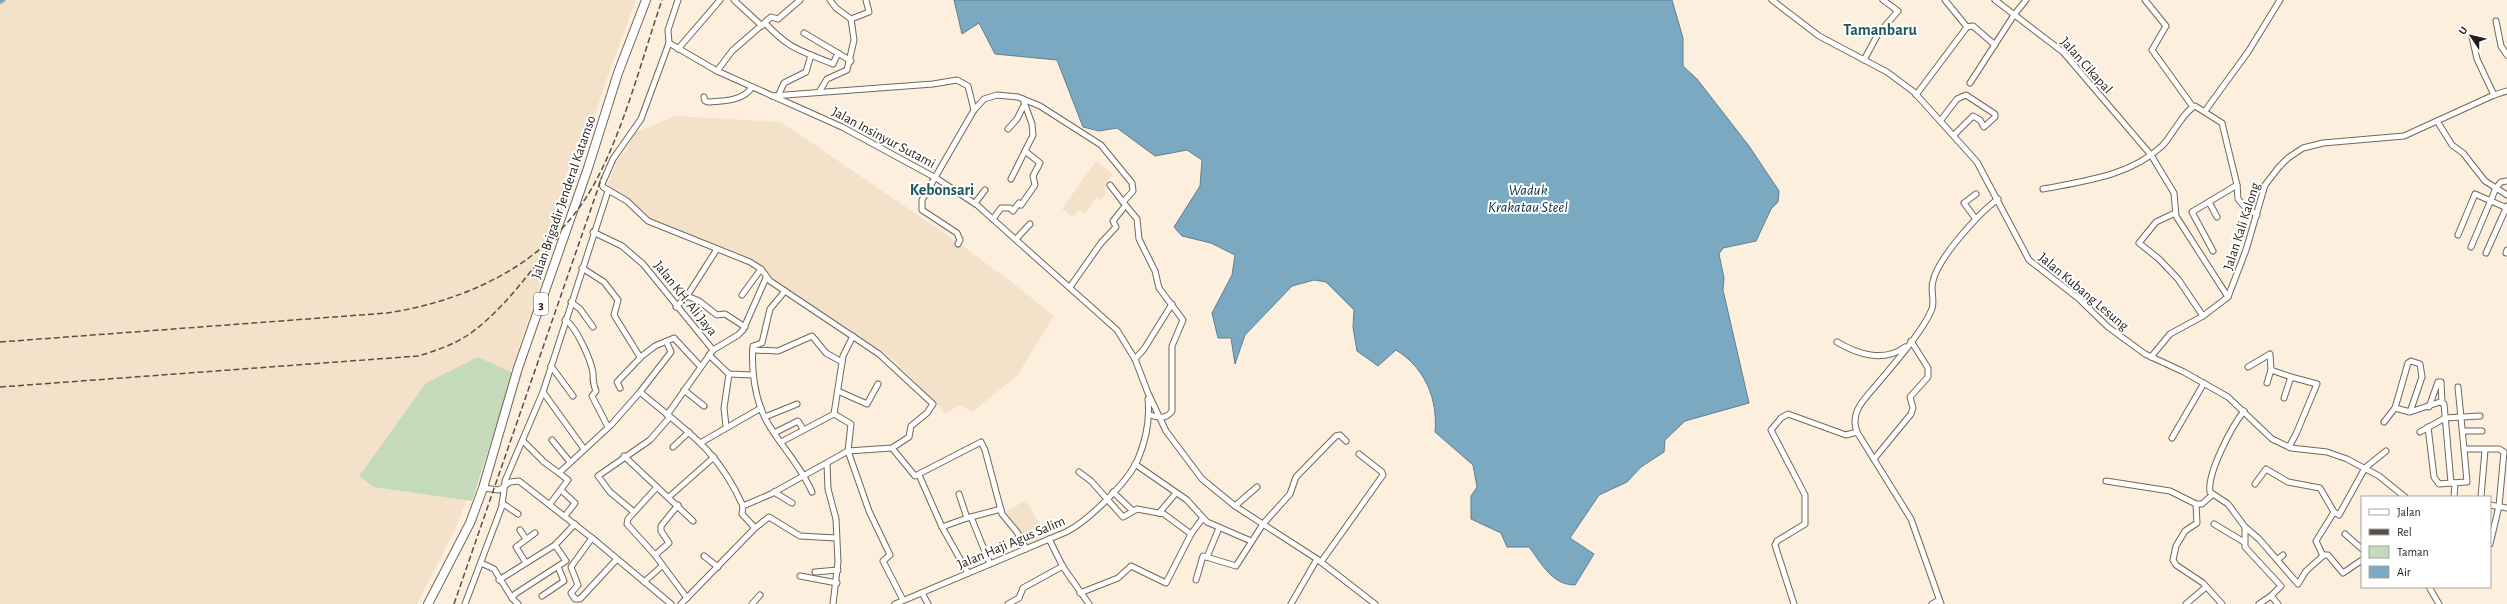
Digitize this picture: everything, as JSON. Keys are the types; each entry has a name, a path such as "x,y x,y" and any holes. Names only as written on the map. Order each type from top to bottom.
{"highway":[{"name":"Jalan Brigadir Jenderal Katamso","path":"428,604 470,523 483,488 518,368 588,168 618,73 646,0"}],"street":[{"path":"678,0 668,30 669,43 641,119 610,164 602,184 606,189 624,198 648,221 717,249 761,269 766,278 853,336 887,361 913,388 933,404 927,413 911,426 909,437 892,448 848,451 805,476 743,506"},
{"path":"678,49 720,0"},
{"path":"734,0 786,44 833,64 838,52"},
{"path":"717,71 732,51 773,16 778,19 800,0"},
{"path":"819,92 824,82 845,71 851,61 854,40 851,19 836,8 830,0"},
{"path":"851,19 868,12 866,0"},
{"name":"Jalan Kubang Lesung","path":"1772,0 1819,36 1897,78 1916,95 1941,120 1977,162 1998,199 2028,260 2078,298 2108,327 2151,357 2204,383 2228,397 2272,439 2289,447 2327,452 2365,468 2404,496"},
{"path":"1864,60 1878,34 1898,11 1883,0"},
{"path":"1945,0 1968,27"},
{"name":"Jalan Cikapal","path":"1996,0 2063,52 2151,155 2174,193 2175,213"},
{"path":"1970,83 2014,15 2026,0"},
{"path":"2145,0 2166,26 2152,50 2193,107 2205,111 2221,122 2240,203 2257,215"},
{"path":"2205,111 2248,52 2280,0"},
{"path":"2496,21 2501,46 2507,55"},
{"path":"1916,95 1968,27 1973,26 1995,45"},
{"path":"804,33 851,61"},
{"path":"2472,37 2477,59 2494,95"},
{"name":"Jalan Insinyur Sutami","path":"669,43 717,71 842,127 936,178 975,203 1113,325 1135,358 1158,418 1172,441 1202,479 1235,506 1319,560 1375,604"},
{"path":"779,94 784,83 806,72 810,54"},
{"path":"772,96 779,94 933,84 957,80 968,86 974,110"},
{"path":"704,97 704,101 708,102 741,97 747,94 752,87"},
{"name":"Jalan Kali Kalong","path":"2151,357 2161,343 2170,334 2203,316 2228,297 2236,279 2266,185 2279,166 2303,148 2343,140 2398,138 2494,95 2507,91"},
{"path":"958,244 960,240 957,233 922,210 922,200 974,110 981,101 990,96 1005,94 1023,99 1040,106 1100,145 1132,183 1133,191 1113,221 1116,227 1101,243 1070,287"},
{"path":"1941,120 1957,99 1967,95 1995,114 1995,117 1984,127 1980,120 1973,116 1954,135"},
{"path":"1011,179 1025,151 1033,129 1023,99"},
{"path":"1008,129 1017,119 1024,105"},
{"path":"2043,189 2106,177 2151,155 2167,141 2193,107"},
{"path":"2436,122 2452,145 2461,151 2485,181 2507,195"},
{"path":"993,219 1001,208 1010,208 1013,211 1019,203 1021,205 1035,184 1033,176 1040,163 1025,151"},
{"path":"2471,247 2496,188 2501,182 2507,181"},
{"path":"1110,185 1124,204 1138,219 1139,239 1155,271 1159,288 1183,320 1172,346 1173,407 1170,414 1158,418 1150,415 1148,393"},
{"path":"2213,251 2192,213 2237,185"},
{"path":"465,604 502,503 503,489 543,392 606,189"},
{"path":"975,203 985,190"},
{"path":"1975,218 1964,203 1976,194"},
{"path":"2458,235 2473,196 2477,194 2507,207 2486,253"},
{"path":"1932,604 1940,602 1911,519 1857,432 1854,420 1859,406 1911,340 1932,308 1934,278 1975,218 1998,199"},
{"path":"2209,202 2217,217"},
{"path":"2203,316 2178,279 2159,259 2138,243 2157,221 2175,213 2228,297"},
{"path":"1016,239 1030,224"},
{"name":"Jalan KH. Ali Jaya","path":"593,232 622,246 633,255 649,272 676,307 713,350 700,366 652,438 608,467 598,478 610,492 634,512"},
{"path":"676,307 687,296 717,249"},
{"path":"582,268 604,282 618,301 614,315 640,357"},
{"path":"742,295 761,269"},
{"path":"713,350 738,335 745,327 766,278"},
{"path":"785,291 770,309 762,343 754,345 753,375 761,408 765,417 774,433 805,476 812,492"},
{"path":"687,296 699,301 716,315 725,314 745,327"},
{"path":"571,302 580,309 593,327"},
{"path":"1135,358 1144,348 1172,304"},
{"path":"565,320 572,325 589,361 593,375 592,382 596,391 592,394 608,427"},
{"path":"753,350 778,351 812,336 826,353 842,362"},
{"path":"834,414 842,362 845,351 853,336"},
{"path":"620,388 617,382 640,357 655,346 676,338 700,366"},
{"path":"1837,342 1860,353 1879,356 1903,348 1911,340"},
{"path":"1874,459 1911,414 1913,408 1910,397 1928,377 1928,368 1911,340"},
{"path":"559,473 608,427 640,392 670,353 671,350 667,342"},
{"path":"2248,367 2270,354 2271,370 2267,383"},
{"path":"709,355 729,374 753,375"},
{"path":"2384,422 2395,408 2408,363 2411,360 2420,364 2422,375 2410,412"},
{"path":"551,366 572,396"},
{"path":"2271,370 2291,377 2315,382 2317,385 2289,447"},
{"path":"726,426 724,408 729,374"},
{"path":"2284,398 2291,377"},
{"path":"2429,407 2438,382 2441,382 2442,403 2446,418 2454,496"},
{"path":"2172,438 2204,383"},
{"path":"838,391 867,404 878,384"},
{"path":"2428,428 2434,477 2439,484 2467,482 2458,387"},
{"path":"684,390 704,406"},
{"path":"543,392 584,449"},
{"path":"640,392 702,442 714,457 743,506 742,514 755,528"},
{"path":"2395,408 2410,412 2442,403"},
{"path":"765,417 797,404"},
{"path":"702,442 726,426 737,423 761,408"},
{"path":"2244,411 2232,426 2218,458 2210,489 2212,495 2228,504 2245,527 2259,539 2298,584 2306,571 2323,556 2328,555 2344,573 2361,561"},
{"path":"781,442 803,429 834,414"},
{"path":"834,414 851,424 848,451 869,512 890,555 883,561 904,600"},
{"path":"1794,604 1775,545 1804,524 1805,495 1771,430 1781,418 1788,414 1846,435 1857,432"},
{"name":"Jalan Haji Agus Salim","path":"895,604 1050,539 1082,523 1113,492 1135,464 1150,415"},
{"path":"2420,432 2446,418 2480,416"},
{"path":"774,433 798,421 803,429"},
{"path":"673,447 689,432"},
{"path":"2463,432 2482,432"},
{"path":"1196,580 1202,556 1236,566 1263,524 1290,494 1296,477 1335,437 1340,435 1346,441"},
{"path":"552,440 570,462"},
{"path":"523,441 544,462 568,480 550,504"},
{"path":"892,448 915,476 981,442 985,450 1004,518 1017,532 1026,549"},
{"path":"2464,449 2499,449 2504,452 2505,472 2491,540"},
{"path":"2481,496 2485,450"},
{"path":"2255,484 2266,469 2288,482 2320,488 2334,512 2338,515 2342,514 2365,468 2386,451"},
{"path":"1291,604 1319,560 1383,475 1382,472 1359,454"},
{"path":"624,456 657,487 670,496 693,521"},
{"path":"670,496 714,457"},
{"path":"827,464 828,489 836,519 838,570 833,604"},
{"path":"1135,464 1190,503 1202,519 1219,528 1251,541"},
{"path":"1079,472 1090,481 1123,517 1137,509 1159,513 1167,516 1191,534"},
{"path":"919,475 942,527 968,573"},
{"path":"483,488 503,489 510,482 520,481 575,524 671,604"},
{"path":"2106,481 2170,491 2196,504 2202,504 2212,495"},
{"path":"657,487 634,512 627,524 655,555 687,598"},
{"path":"1235,506 1257,487"},
{"path":"561,490 575,503 565,516"},
{"path":"774,492 792,503"},
{"path":"1113,492 1133,510"},
{"path":"1159,513 1176,493"},
{"path":"959,494 990,564"},
{"path":"502,503 518,514"},
{"path":"2196,504 2197,522 2185,531 2176,546 2173,560 2176,565 2206,587 2222,604"},
{"path":"655,555 669,543 661,531 661,526 678,505"},
{"path":"2491,505 2507,508"},
{"path":"942,527 969,517 1001,509"},
{"path":"2323,556 2316,541 2334,512"},
{"path":"681,604 755,528 769,517 800,536 836,538"},
{"path":"1080,593 1118,578 1132,566 1166,583 1191,534 1202,519"},
{"path":"499,580 556,545 575,524"},
{"path":"2214,524 2244,542"},
{"path":"2245,527 2245,547 2281,586 2271,596 2259,604"},
{"path":"1207,557 1219,528"},
{"path":"520,530 526,539"},
{"path":"526,563 516,547 535,533"},
{"path":"2345,534 2361,548"},
{"path":"592,538 571,567 578,585 571,593 575,599 580,599 617,559"},
{"path":"1050,539 1063,566 1080,593 1089,604"},
{"path":"512,598 567,560 556,545"},
{"path":"2277,560 2283,555"},
{"path":"704,556 718,567"},
{"path":"481,563 493,568 499,580 518,604"},
{"path":"644,582 662,566"},
{"path":"1008,604 1019,598 1023,588 1063,566"},
{"path":"542,596 564,581 558,567"},
{"path":"815,572 838,570"},
{"path":"800,576 837,583"},
{"path":"2186,604 2206,587"},
{"path":"2430,588 2439,604"},
{"path":"922,593 928,604"},
{"path":"752,604 760,595"},
{"path":"2271,596 2278,604"}],"shaded area":[{"path":"0,0 636,0 605,84 548,261 473,483 456,528 417,604 0,604"},
{"path":"676,116 781,122 956,241 1018,287 1054,316 1017,376 972,412 960,405 946,413 889,356 768,277 758,263 649,219 626,197 607,187 616,162 627,150 634,133"},
{"path":"1096,161 1113,174 1106,183 1104,189 1107,192 1101,200 1097,197 1085,214 1078,210 1073,217 1062,209"},
{"path":"1026,500 1041,527 1049,523 1053,531 1025,547 1006,512"}],"green space":[{"path":"478,357 513,373 472,501 374,487 359,476 426,383"}],"water":[{"name":"Waduk Krakatau Steel","path":"954,0 1672,0 1683,38 1683,66 1697,79 1749,146 1779,191 1778,202 1771,209 1756,241 1723,248 1719,254 1724,278 1723,290 1749,403 1685,421 1665,440 1664,452 1641,467 1627,482 1599,495 1570,538 1594,554 1575,585 1560,581 1548,572 1529,547 1507,547 1501,533 1471,519 1471,496 1477,487 1473,465 1435,432 1432,396 1422,375 1406,357 1396,350 1378,366 1357,351 1353,327 1354,310 1326,282 1314,280 1292,286 1245,335 1235,364 1231,338 1218,338 1212,313 1232,275 1235,255 1211,243 1182,236 1174,227 1200,186 1202,160 1187,150 1155,156 1117,128 1099,131 1083,127 1057,60 995,54 979,23 962,34"}],"railway":[{"path":"0,342 387,313 446,299 474,289 501,276 527,259 550,240 571,218 589,193 601,171 621,124 662,0"},
{"path":"454,604 602,177"},
{"path":"0,387 418,356 456,342 481,325 505,302 558,237"}],"district":[{"name":"Tamanbaru","path":"1880,29"},
{"name":"Kebonsari","path":"942,189"}]}
